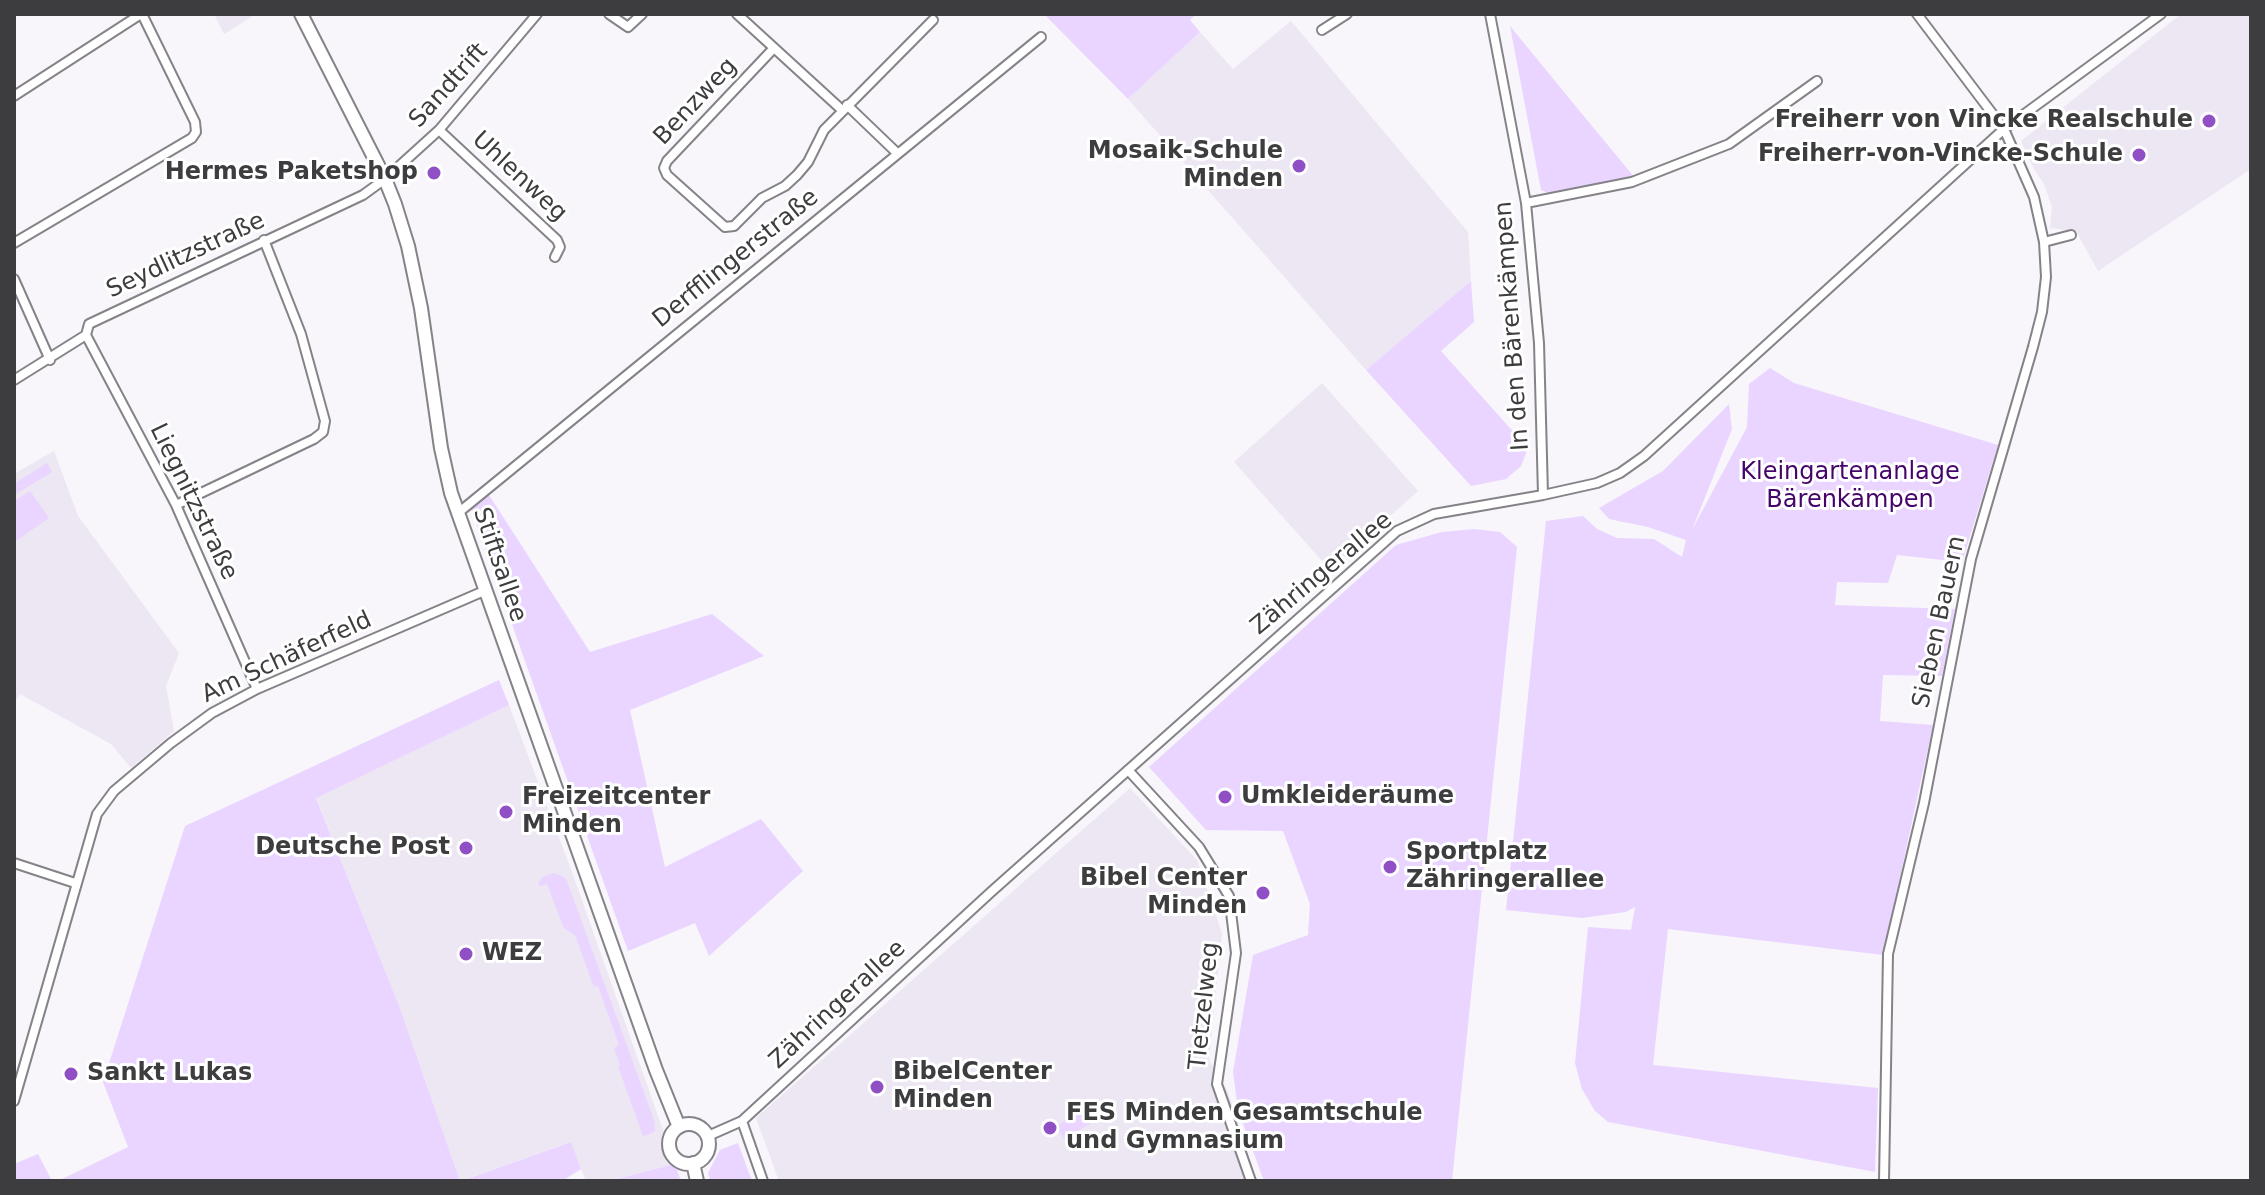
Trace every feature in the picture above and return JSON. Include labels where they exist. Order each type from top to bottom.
[{"type":"main road","name":"Stiftsallee","points":[[301,14],[385,179],[408,246],[421,308],[441,448],[458,513],[679,1127]]},
{"type":"main road","points":[[696,1125],[708,1136],[707,1153],[693,1163],[677,1159],[670,1149],[671,1136],[679,1127],[696,1125]]},
{"type":"main road","points":[[693,1163],[697,1181]]},
{"type":"street","points":[[14,96],[141,14],[197,127],[192,138],[14,243]]},
{"type":"street","name":"Sandtrift","points":[[385,179],[439,130],[537,14]]},
{"type":"street","points":[[609,14],[628,27],[642,14]]},
{"type":"street","points":[[737,14],[897,153]]},
{"type":"street","points":[[1322,30],[1347,14]]},
{"type":"street","name":"In den Bärenkämpen","points":[[1490,14],[1526,203],[1539,343],[1543,495]]},
{"type":"street","name":"Sieben Bauern","points":[[1884,1181],[1888,954],[1924,803],[1971,559],[2042,312],[2046,277],[2044,242],[2034,197],[2004,129],[1917,14]]},
{"type":"street","name":"Zähringerallee","points":[[708,1136],[742,1121],[1128,770],[1397,531],[1434,514],[1543,495],[1597,483],[1620,473],[1644,456],[2004,129],[2161,14]]},
{"type":"street","name":"Benzweg","points":[[774,48],[667,161],[664,168],[667,175],[725,227],[734,226],[762,198],[785,186],[797,175],[808,162],[819,137],[844,108],[933,20]]},
{"type":"street","name":"Derfflingerstraße","points":[[458,513],[1041,37]]},
{"type":"street","points":[[1526,203],[1632,182],[1729,144],[1817,81]]},
{"type":"street","name":"Uhlenweg","points":[[439,130],[557,240],[560,247],[555,257]]},
{"type":"street","name":"Seydlitzstraße","points":[[14,380],[86,335],[89,324],[363,195],[385,179]]},
{"type":"street","points":[[2044,242],[2071,235]]},
{"type":"street","points":[[176,505],[323,432],[325,421],[301,334],[264,240]]},
{"type":"street","points":[[14,279],[50,360]]},
{"type":"street","name":"Liegnitzstraße","points":[[86,335],[176,505],[257,689]]},
{"type":"street","name":"Am Schäferfeld","points":[[14,1101],[97,814],[114,791],[194,725],[257,689],[484,591]]},
{"type":"street","name":"Tietzelweg","points":[[1128,770],[1199,847],[1229,896],[1236,953],[1217,1084],[1251,1181]]},
{"type":"street","points":[[14,863],[75,883]]},
{"type":"street","points":[[742,1121],[763,1181]]},
{"type":"shaded area","points":[[214,14],[256,14],[224,34]]},
{"type":"shaded area","name":"Freiherr-von-Vincke-Schule","points":[[2181,14],[2251,14],[2251,169],[2098,271],[2076,231],[2050,228],[2052,207],[2044,184],[2021,141]]},
{"type":"shaded area","name":"Mosaik-Schule Minden","points":[[1291,21],[1468,232],[1471,281],[1366,370],[1128,99],[1200,32],[1233,69]]},
{"type":"shaded area","points":[[1322,383],[1418,491],[1330,570],[1234,462]]},
{"type":"shaded area","points":[[54,451],[78,516],[179,653],[166,686],[174,731],[131,768],[111,744],[20,694],[14,703],[14,474]]},
{"type":"shaded area","points":[[509,705],[572,872],[675,1164],[609,1181],[586,1181],[570,1142],[460,1181],[400,1008],[316,797]]},
{"type":"shaded area","points":[[1130,788],[1197,860],[1222,933],[1209,1060],[1228,1092],[1257,1181],[779,1181],[756,1118]]},
{"type":"green space","points":[[1044,14],[1196,14],[1190,20],[1200,32],[1128,99]]},
{"type":"green space","points":[[1510,26],[1635,178],[1550,194],[1541,190]]},
{"type":"green space","points":[[1471,281],[1474,322],[1441,351],[1526,446],[1526,453],[1521,466],[1506,479],[1471,486],[1366,370]]},
{"type":"green space","name":"Kleingartenanlage Bärenkämpen","points":[[1770,368],[1794,383],[1998,445],[1962,562],[1897,555],[1888,583],[1837,582],[1835,605],[1955,609],[1942,676],[1883,675],[1880,721],[1933,725],[1883,955],[1668,929],[1653,1065],[1878,1088],[1875,1172],[1608,1122],[1595,1111],[1582,1089],[1575,1063],[1588,927],[1631,930],[1635,907],[1626,912],[1582,918],[1506,910],[1546,521],[1583,516],[1597,529],[1617,538],[1654,539],[1682,557],[1686,540],[1648,527],[1609,519],[1599,508],[1663,471],[1729,404],[1732,429],[1692,530],[1747,427],[1749,384]]},
{"type":"green space","points":[[47,463],[52,472],[14,495],[14,484]]},
{"type":"green space","points":[[30,491],[49,518],[14,542],[14,501]]},
{"type":"green space","points":[[489,495],[590,652],[712,614],[764,656],[630,710],[665,867],[761,819],[803,871],[709,956],[695,923],[628,951],[471,509]]},
{"type":"green space","name":"Sportplatz Zähringerallee","points":[[1474,529],[1500,532],[1517,547],[1452,1181],[1264,1181],[1238,1110],[1233,1072],[1253,955],[1308,935],[1310,904],[1283,831],[1206,830],[1149,767],[1396,545],[1442,532]]},
{"type":"green space","points":[[499,680],[509,705],[316,798],[400,1008],[460,1181],[58,1181],[128,1147],[103,1082],[185,826]]},
{"type":"green space","points":[[554,873],[567,881],[654,1120],[655,1131],[647,1135],[643,1136],[618,1066],[614,1048],[619,1045],[598,986],[594,987],[575,935],[564,928],[547,884],[540,886],[538,883],[543,877]]},
{"type":"green space","points":[[1090,1105],[1098,1119],[1064,1139],[1056,1126]]},
{"type":"green space","points":[[571,1142],[581,1169],[562,1181],[461,1181]]},
{"type":"green space","points":[[738,1143],[752,1181],[710,1181],[708,1173],[720,1150]]},
{"type":"green space","points":[[38,1154],[52,1181],[14,1181],[14,1164]]},
{"type":"green space","points":[[675,1164],[681,1181],[609,1181]]},
{"type":"place","name":"Freiherr von Vincke Realschule","points":[[2209,121]]},
{"type":"place","name":"Freiherr-von-Vincke-Schule","points":[[2139,155]]},
{"type":"place","name":"Mosaik-Schule Minden","points":[[1299,166]]},
{"type":"place","name":"Hermes Paketshop","points":[[434,173]]},
{"type":"place","name":"Umkleideräume","points":[[1225,797]]},
{"type":"place","name":"Freizeitcenter Minden","points":[[506,812]]},
{"type":"place","name":"Deutsche Post","points":[[466,848]]},
{"type":"place","name":"Sportplatz Zähringerallee","points":[[1390,867]]},
{"type":"place","name":"Bibel Center Minden","points":[[1263,893]]},
{"type":"place","name":"WEZ","points":[[466,954]]},
{"type":"place","name":"Sankt Lukas","points":[[71,1074]]},
{"type":"place","name":"BibelCenter Minden","points":[[877,1087]]},
{"type":"place","name":"FES Minden Gesamtschule und Gymnasium","points":[[1050,1128]]}]
